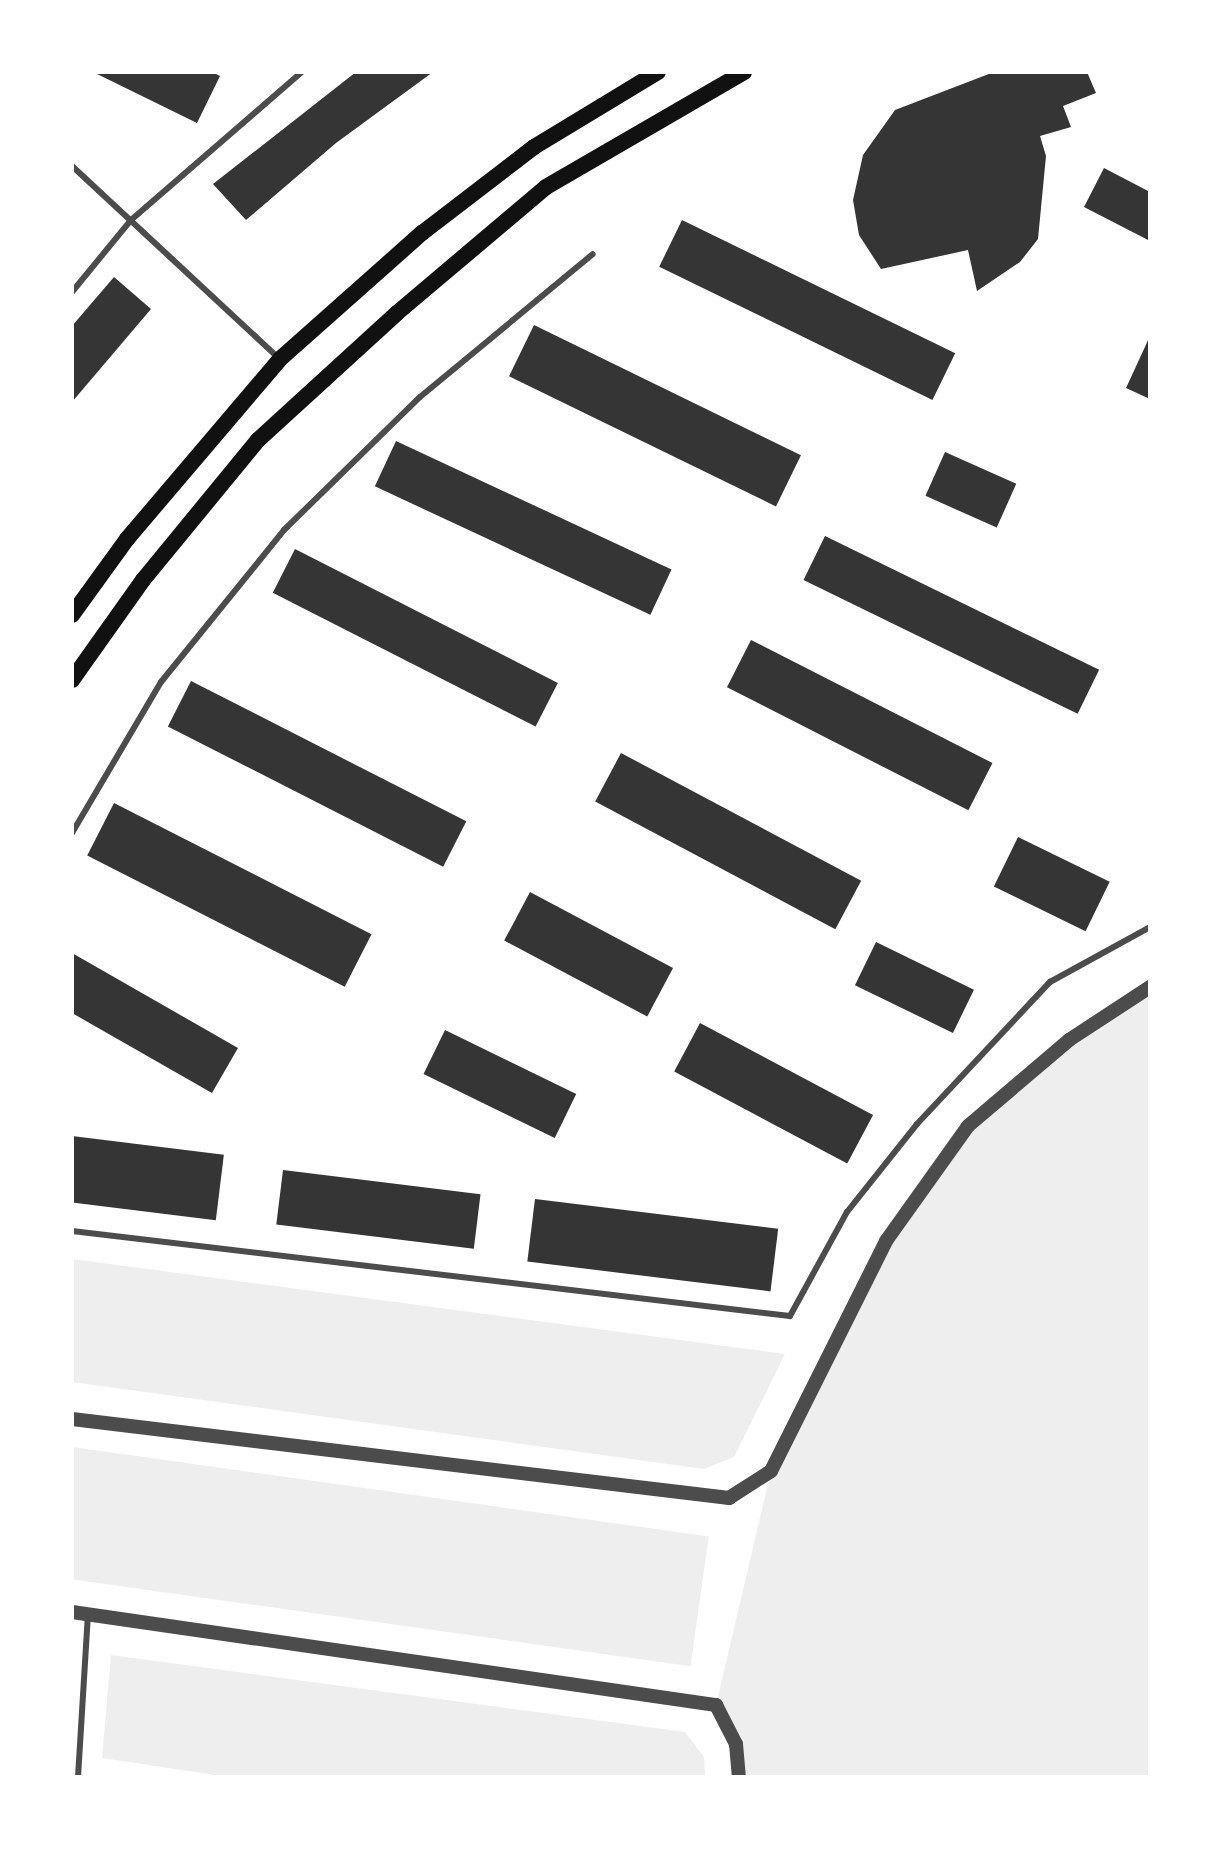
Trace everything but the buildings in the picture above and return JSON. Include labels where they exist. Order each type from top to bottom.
[{"type":"main road","points":[[72,615],[127,539],[280,359],[422,233],[534,147],[658,72]]},
{"type":"main road","points":[[72,680],[143,580],[258,440],[397,313],[546,187],[744,72]]},
{"type":"street","points":[[72,1419],[729,1498],[771,1471],[886,1241],[968,1126],[1069,1040],[1150,987]]},
{"type":"street","points":[[72,1612],[716,1705],[736,1744],[739,1777]]},
{"type":"lane","points":[[72,292],[131,220],[302,72]]},
{"type":"lane","points":[[72,166],[280,359]]},
{"type":"lane","points":[[72,833],[161,682],[284,530],[420,397],[593,254]]},
{"type":"lane","points":[[72,1231],[790,1316],[847,1212],[917,1124],[1050,982],[1150,927]]},
{"type":"lane","points":[[78,1777],[88,1615]]},
{"type":"shaded area","points":[[1150,987],[1150,1777],[739,1777],[716,1705],[771,1471],[886,1241],[968,1126],[1069,1040]]},
{"type":"shaded area","points":[[72,1259],[785,1354],[734,1457],[704,1469],[72,1382]]},
{"type":"shaded area","points":[[72,1447],[709,1536],[691,1666],[72,1579]]},
{"type":"shaded area","points":[[111,1655],[685,1732],[704,1757],[705,1777],[228,1777],[102,1758]]}]
